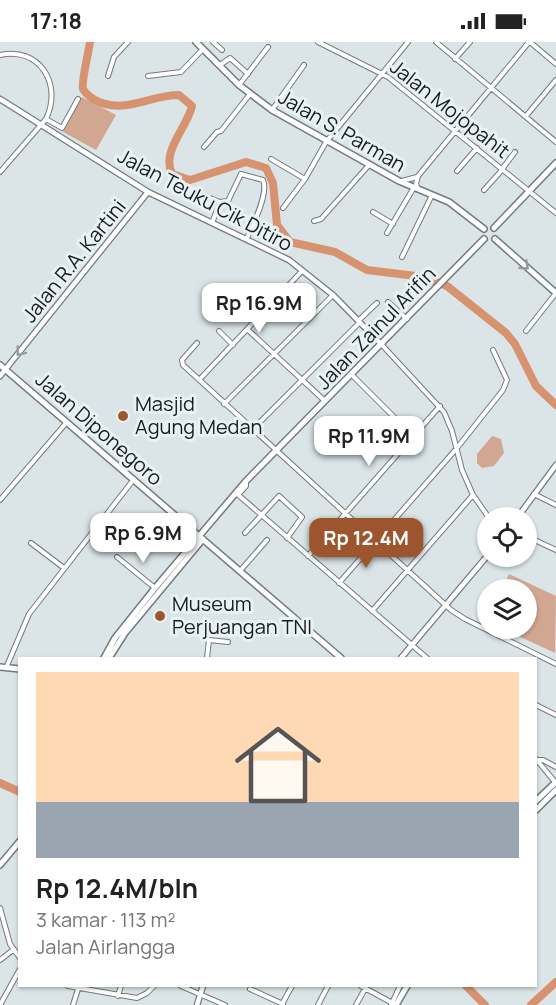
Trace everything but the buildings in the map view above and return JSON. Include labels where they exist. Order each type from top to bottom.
[{"type":"main road","name":"Jalan S. Parman","points":[[196,42],[239,85],[272,110],[413,189],[457,207],[484,229]]},
{"type":"main road","points":[[495,238],[484,239],[484,229],[494,228],[556,164]]},
{"type":"main road","points":[[494,228],[495,238],[556,293]]},
{"type":"main road","name":"Jalan Zainul Arifin","points":[[105,657],[115,638],[246,481],[484,239]]},
{"type":"main road","name":"Jalan Diponegoro","points":[[0,365],[340,657]]},
{"type":"main road","name":"Jalan Zainul Arifin","points":[[110,657],[155,588],[201,537]]},
{"type":"main road","points":[[3,667],[18,669]]},
{"type":"main road","points":[[537,800],[556,782]]},
{"type":"main road","points":[[537,809],[556,790]]},
{"type":"main road","points":[[0,859],[18,837]]},
{"type":"main road","points":[[0,865],[18,843]]},
{"type":"main road","points":[[394,1004],[406,987]]},
{"type":"street","points":[[108,76],[112,61],[120,46],[128,42]]},
{"type":"street","points":[[213,42],[222,50]]},
{"type":"street","name":"Jalan Mojopahit","points":[[318,42],[382,73],[556,213]]},
{"type":"street","points":[[283,207],[305,179],[326,142],[408,42]]},
{"type":"street","points":[[436,42],[556,142]]},
{"type":"street","points":[[455,59],[470,42]]},
{"type":"street","points":[[422,192],[417,187],[418,176],[529,42],[556,64]]},
{"type":"street","points":[[239,85],[268,47]]},
{"type":"street","points":[[148,76],[181,72],[203,49]]},
{"type":"street","points":[[0,55],[13,52],[32,58],[45,70],[51,81],[52,95],[50,110],[42,124],[0,172]]},
{"type":"street","points":[[220,65],[230,58],[248,74]]},
{"type":"street","points":[[272,110],[304,65]]},
{"type":"street","points":[[526,116],[556,80]]},
{"type":"street","points":[[204,147],[217,132],[221,132],[250,94]]},
{"type":"street","name":"Jalan Teuku Cik Ditiro","points":[[0,99],[148,192],[247,238],[303,271],[333,295],[382,345]]},
{"type":"street","points":[[46,118],[62,128],[78,99]]},
{"type":"street","points":[[457,171],[477,148]]},
{"type":"street","points":[[484,189],[516,152]]},
{"type":"street","points":[[271,159],[305,179]]},
{"type":"street","points":[[314,221],[322,217],[369,165]]},
{"type":"street","points":[[197,193],[220,202],[228,201],[241,174],[265,182],[258,213],[247,238]]},
{"type":"street","points":[[399,181],[418,176]]},
{"type":"street","points":[[387,233],[413,189]]},
{"type":"street","name":"Jalan R.A. Kartini","points":[[0,376],[148,192]]},
{"type":"street","points":[[402,257],[432,195]]},
{"type":"street","points":[[212,223],[220,202]]},
{"type":"street","points":[[374,212],[393,224]]},
{"type":"street","points":[[199,380],[303,271]]},
{"type":"street","points":[[526,331],[556,293]]},
{"type":"street","points":[[224,404],[333,295]]},
{"type":"street","points":[[388,302],[407,319]]},
{"type":"street","points":[[252,430],[303,381],[377,303]]},
{"type":"street","points":[[248,330],[326,401]]},
{"type":"street","points":[[219,331],[233,345]]},
{"type":"street","points":[[197,343],[182,360],[183,365],[344,514],[465,620],[556,664]]},
{"type":"street","points":[[382,345],[440,406],[452,431],[473,495],[481,507]]},
{"type":"street","points":[[339,582],[457,448],[506,383],[503,369],[493,350]]},
{"type":"street","points":[[352,375],[412,435]]},
{"type":"street","points":[[308,556],[412,435],[440,406]]},
{"type":"street","points":[[0,500],[67,422]]},
{"type":"street","points":[[525,507],[556,465]]},
{"type":"street","points":[[3,667],[29,614],[134,479]]},
{"type":"street","points":[[237,494],[426,657]]},
{"type":"street","points":[[534,494],[556,505]]},
{"type":"street","points":[[372,611],[473,495]]},
{"type":"street","points":[[245,533],[280,496],[302,517],[287,538]]},
{"type":"street","points":[[240,571],[267,540]]},
{"type":"street","points":[[537,541],[556,550]]},
{"type":"street","points":[[31,543],[64,569]]},
{"type":"street","points":[[117,557],[155,588]]},
{"type":"street","points":[[402,657],[478,567]]},
{"type":"street","points":[[207,657],[209,640],[228,642]]},
{"type":"street","points":[[537,706],[556,715]]},
{"type":"street","points":[[537,760],[556,767]]},
{"type":"street","points":[[537,761],[556,782]]},
{"type":"street","points":[[0,908],[13,950],[18,956]]},
{"type":"street","points":[[0,960],[13,950]]},
{"type":"street","points":[[0,1005],[18,973]]},
{"type":"street","points":[[73,1005],[78,987],[118,996],[140,997],[153,987]]},
{"type":"street","points":[[118,996],[121,987]]},
{"type":"street","points":[[183,987],[225,1005]]},
{"type":"street","points":[[197,1005],[203,987]]},
{"type":"street","points":[[250,989],[282,1004],[291,987]]},
{"type":"street","points":[[318,1005],[327,987]]},
{"type":"street","points":[[356,1005],[364,987]]},
{"type":"street","points":[[366,987],[394,1004],[400,987]]},
{"type":"shaded area","points":[[82,97],[116,115],[96,150],[63,132]]},
{"type":"shaded area","points":[[492,436],[501,439],[504,453],[494,466],[482,468],[477,463],[477,454]]},
{"type":"shaded area","points":[[509,574],[520,579],[507,579]]},
{"type":"shaded area","points":[[537,587],[556,596],[555,653],[525,639],[537,639]]},
{"type":"waterway","points":[[90,42],[83,89],[93,99],[115,106],[179,95],[192,106],[172,148],[169,165],[172,174],[190,180],[246,162],[266,168],[273,183],[277,225],[290,242],[335,252],[367,270],[424,277],[447,286],[506,333],[515,344],[536,386],[556,405]]},
{"type":"waterway","points":[[0,783],[18,791]]},
{"type":"waterway","points":[[531,1005],[556,982]]},
{"type":"waterway","points":[[467,987],[485,1005]]},
{"type":"place","name":"Masjid Agung Medan","points":[[123,416]]},
{"type":"place","name":"Museum Perjuangan TNI","points":[[160,616]]}]
